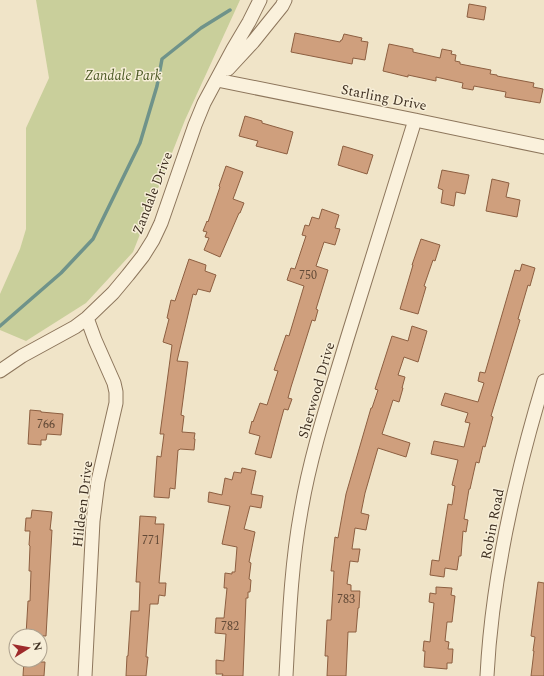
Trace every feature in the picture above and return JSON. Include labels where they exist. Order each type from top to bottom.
[{"type":"street","name":"Zandale Drive","points":[[0,371],[22,356],[88,318],[123,281],[143,256],[153,240],[160,223],[207,96],[260,0]]},
{"type":"street","name":"Zandale Drive","points":[[217,80],[253,42],[282,6],[285,0]]},
{"type":"street","name":"Starling Drive","points":[[217,80],[544,148]]},
{"type":"street","name":"Sherwood Drive","points":[[286,676],[294,549],[308,475],[323,419],[415,120]]},
{"type":"street","name":"Hildeen Drive","points":[[85,676],[94,521],[98,481],[116,402],[114,383],[95,340],[88,318]]},
{"type":"street","name":"Robin Road","points":[[487,676],[492,613],[504,538],[515,486],[544,381]]},
{"type":"green space","name":"Zandale Park","points":[[36,0],[240,0],[185,120],[133,252],[86,303],[26,341],[0,330],[0,294],[20,249],[26,229],[26,128],[49,78]]},
{"type":"building","points":[[469,4],[486,7],[484,20],[467,17]]},
{"type":"building","points":[[295,33],[340,42],[344,34],[362,38],[361,41],[368,42],[365,60],[353,58],[352,64],[291,52]]},
{"type":"building","points":[[389,44],[413,49],[413,52],[440,58],[442,49],[452,51],[451,54],[456,55],[455,61],[460,62],[460,64],[491,70],[490,74],[497,76],[534,83],[533,87],[543,89],[540,103],[505,97],[506,92],[474,86],[473,90],[462,88],[463,83],[436,77],[436,81],[408,75],[408,77],[383,71]]},
{"type":"building","points":[[245,116],[262,121],[262,123],[293,132],[287,154],[256,146],[258,141],[239,136]]},
{"type":"building","points":[[343,146],[373,155],[367,174],[338,165]]},
{"type":"building","points":[[226,166],[243,172],[233,199],[244,203],[220,257],[204,250],[209,238],[205,237],[207,232],[203,231],[207,221],[208,222]]},
{"type":"building","points":[[442,170],[469,175],[465,194],[456,192],[454,206],[441,203],[443,190],[438,188]]},
{"type":"building","points":[[492,179],[509,183],[506,197],[520,200],[517,217],[486,211]]},
{"type":"building","points":[[322,209],[339,215],[335,228],[340,229],[335,245],[324,242],[316,266],[328,270],[316,309],[318,310],[315,321],[312,320],[291,387],[288,398],[292,399],[288,410],[284,409],[271,458],[255,454],[260,436],[249,433],[252,421],[253,422],[260,403],[267,405],[278,371],[274,370],[286,335],[289,336],[304,286],[287,280],[291,268],[295,269],[306,236],[302,235],[305,225],[309,226],[312,217],[319,219]]},
{"type":"building","points":[[421,239],[440,245],[424,286],[426,287],[418,314],[400,309]]},
{"type":"building","points":[[189,259],[206,265],[205,271],[216,275],[210,292],[198,289],[196,295],[193,294],[177,361],[188,362],[181,415],[184,416],[182,432],[195,433],[194,450],[178,450],[175,489],[170,488],[169,498],[154,497],[157,456],[161,457],[164,434],[160,434],[172,345],[163,342],[169,319],[167,318],[171,300],[175,301]]},
{"type":"building","points":[[522,264],[535,268],[530,286],[528,285],[518,319],[520,320],[491,416],[493,417],[485,447],[483,446],[479,463],[476,462],[469,489],[464,519],[468,520],[466,532],[463,531],[461,556],[459,556],[457,570],[445,568],[444,577],[430,575],[432,560],[439,561],[448,504],[452,505],[455,486],[452,485],[458,460],[431,454],[434,441],[464,447],[470,423],[465,422],[468,413],[441,405],[445,393],[478,402],[484,383],[478,381],[480,372],[485,373],[515,270],[520,271]]},
{"type":"building","points":[[412,326],[427,331],[418,362],[404,357],[398,375],[405,377],[399,402],[393,400],[382,434],[410,443],[406,457],[378,448],[361,513],[369,515],[366,530],[355,528],[352,549],[360,549],[358,562],[350,561],[347,584],[351,585],[351,591],[360,591],[356,632],[348,632],[346,676],[327,676],[328,656],[325,656],[327,620],[331,620],[334,571],[331,571],[335,537],[338,538],[346,494],[371,408],[378,390],[375,389],[392,336],[408,341]]},
{"type":"building","points":[[30,410],[63,414],[61,435],[47,434],[46,440],[41,440],[41,445],[28,444]]},
{"type":"building","points":[[242,468],[256,471],[251,494],[263,496],[261,508],[250,506],[244,529],[255,532],[249,562],[251,563],[249,579],[251,580],[250,592],[248,592],[248,598],[246,598],[243,676],[222,676],[223,674],[216,674],[216,660],[224,661],[226,634],[215,633],[216,618],[224,618],[227,588],[224,588],[225,573],[232,574],[232,572],[235,572],[237,547],[222,544],[230,506],[208,502],[209,492],[222,495],[225,478],[232,480],[234,472],[241,473]]},
{"type":"building","points":[[32,510],[52,512],[46,628],[26,628],[28,601],[30,601],[31,571],[29,571],[30,531],[25,531],[26,518],[31,518]]},
{"type":"building","points":[[140,516],[156,517],[155,524],[164,524],[159,583],[166,583],[165,596],[159,595],[158,604],[150,604],[146,676],[126,676],[131,611],[139,611],[140,582],[136,582]]},
{"type":"building","points":[[538,582],[544,583],[544,676],[531,676],[535,637],[531,636]]},
{"type":"building","points":[[436,587],[452,588],[451,595],[455,596],[452,622],[447,622],[445,641],[449,642],[448,649],[453,649],[452,663],[447,663],[447,669],[424,667],[424,641],[430,642],[434,603],[429,602],[430,593],[436,594]]},
{"type":"building","points":[[24,668],[45,668],[44,676],[23,676]]},
{"type":"waterway","points":[[0,326],[61,273],[93,239],[140,143],[157,86],[162,59],[201,28],[230,10]]}]
